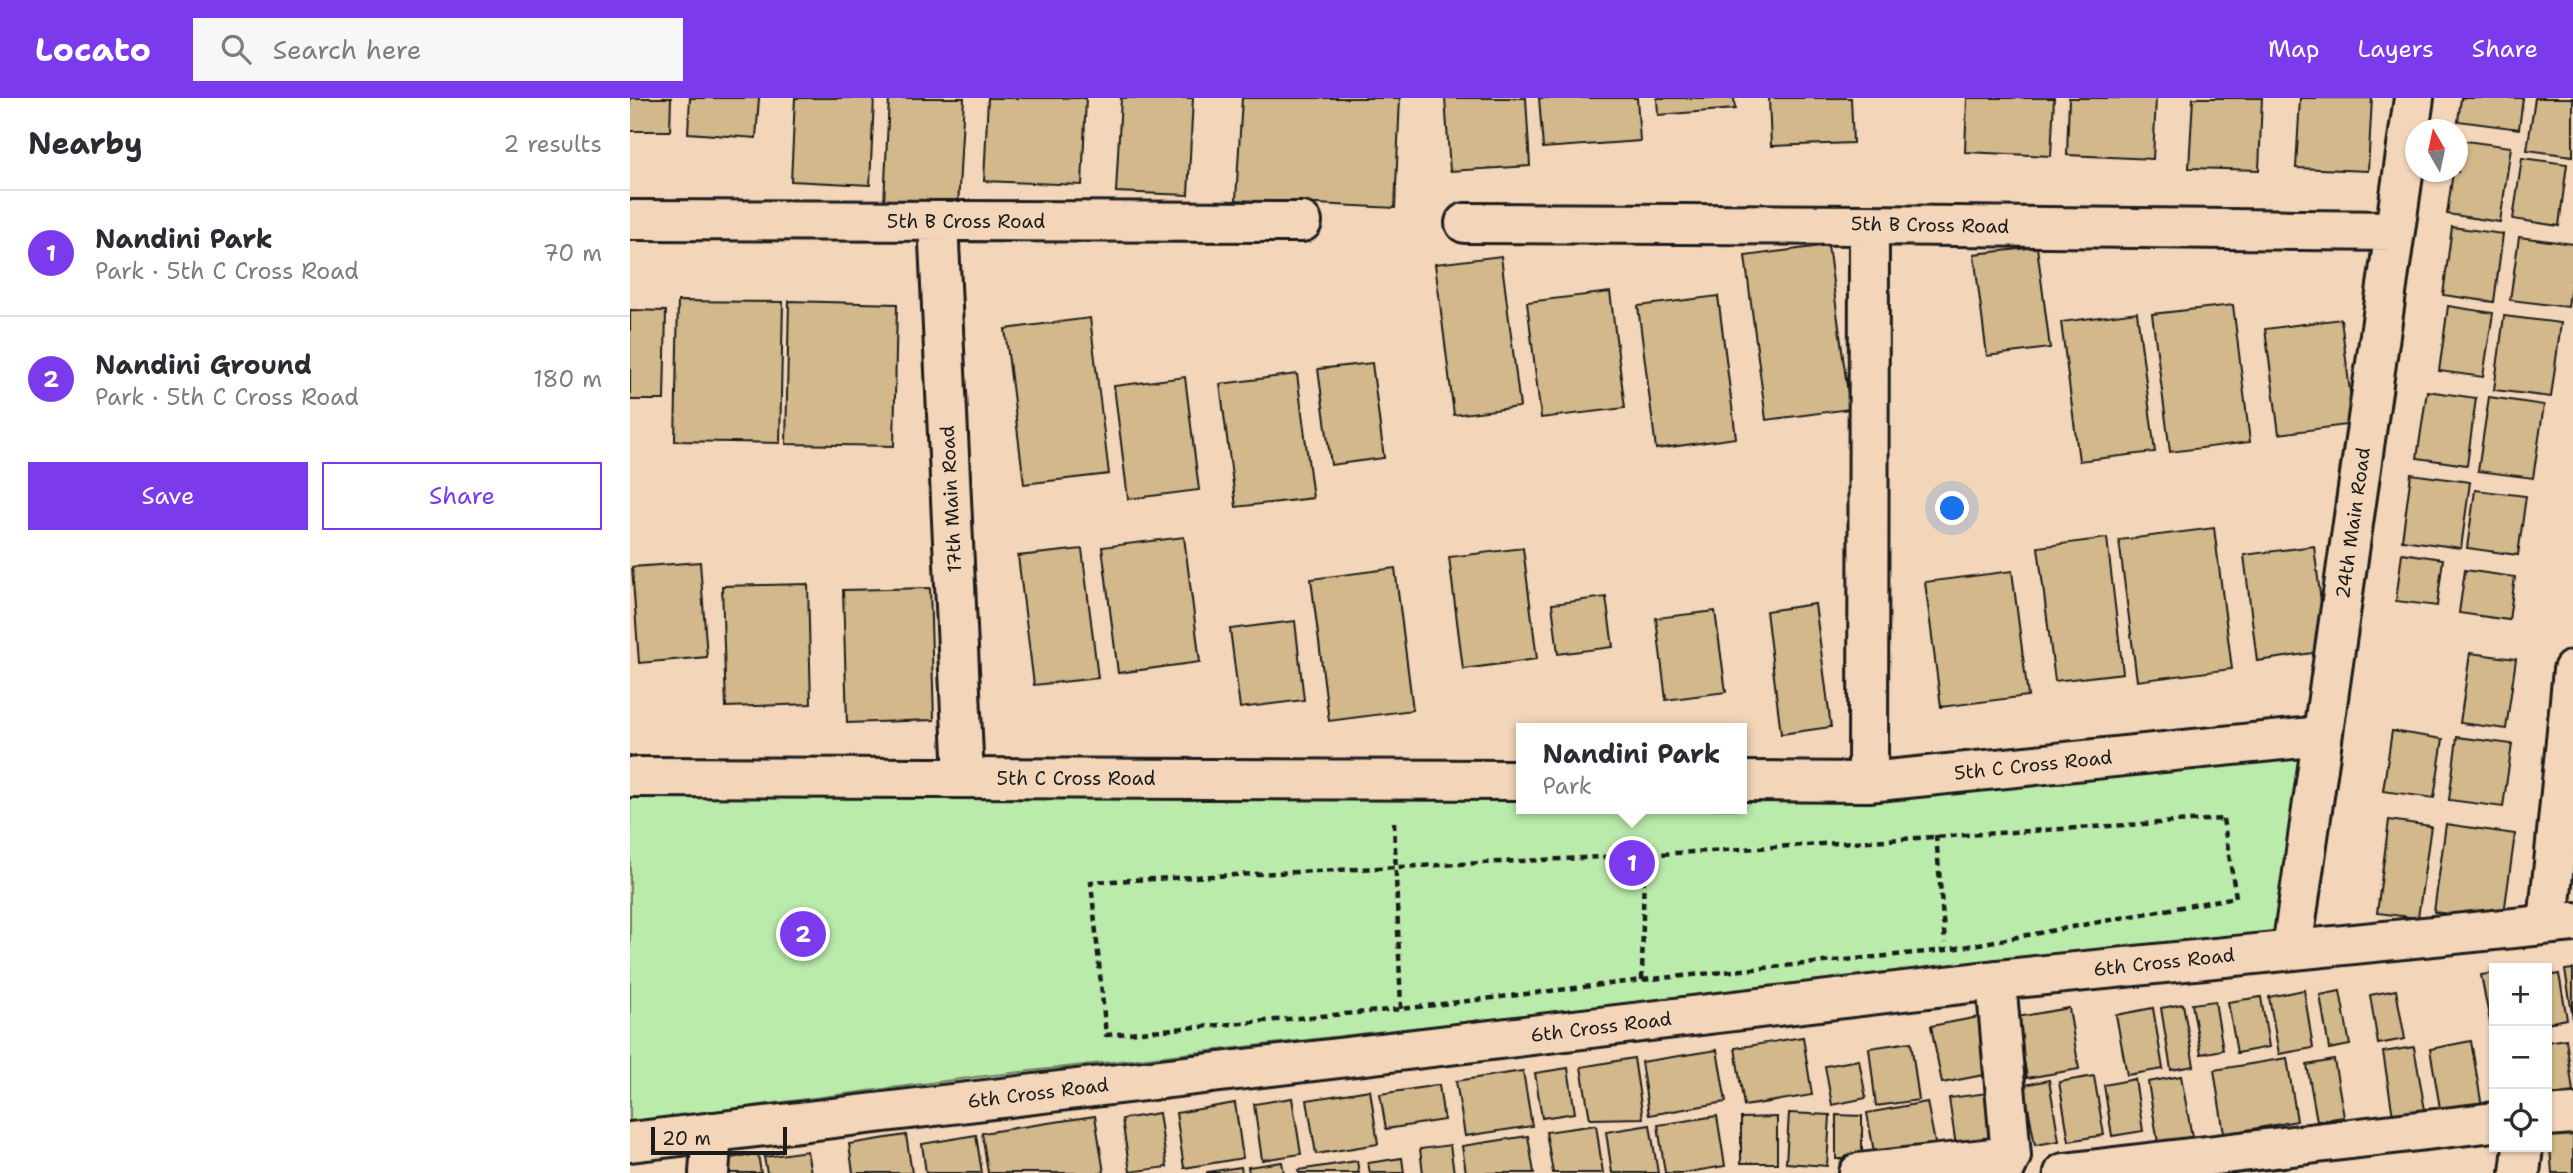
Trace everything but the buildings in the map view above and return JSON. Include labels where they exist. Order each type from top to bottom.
[{"type":"street","name":"24th Main Road","points":[[2292,949],[2414,98]]},
{"type":"street","name":"5th B Cross Road","points":[[630,220],[1302,222]]},
{"type":"street","name":"17th Main Road","points":[[938,221],[964,777]]},
{"type":"street","name":"5th B Cross Road","points":[[1465,223],[2395,231]]},
{"type":"street","points":[[1868,782],[1869,225]]},
{"type":"street","points":[[2561,923],[2573,670]]},
{"type":"street","name":"5th C Cross Road","points":[[1747,781],[1868,782],[2322,736]]},
{"type":"street","name":"5th C Cross Road","points":[[630,778],[1516,780]]},
{"type":"street","name":"6th Cross Road","points":[[630,1142],[1996,980],[2561,923]]},
{"type":"street","points":[[1859,1173],[2007,1165],[1996,980]]},
{"type":"street","points":[[2552,1116],[2573,1114]]},
{"type":"street","points":[[2064,1173],[2489,1123]]},
{"type":"street","points":[[709,1173],[712,1132]]},
{"type":"street","points":[[2520,1173],[2522,1152]]},
{"type":"path","points":[[2223,819],[2236,897],[1946,950],[1642,980],[1401,1009],[1106,1035],[1091,882],[1644,855],[2223,819]]},
{"type":"path","points":[[1936,835],[1946,950]]},
{"type":"path","points":[[1642,980],[1644,855]]},
{"type":"path","points":[[1395,867],[1401,1009]]},
{"type":"green space","points":[[2306,754],[2277,931],[976,1077],[630,1122],[630,791],[1516,792],[1516,814],[1747,814],[1747,794]]},
{"type":"place","name":"Nandini Park","points":[[1632,863]]},
{"type":"place","name":"Nandini Ground","points":[[803,934]]}]
